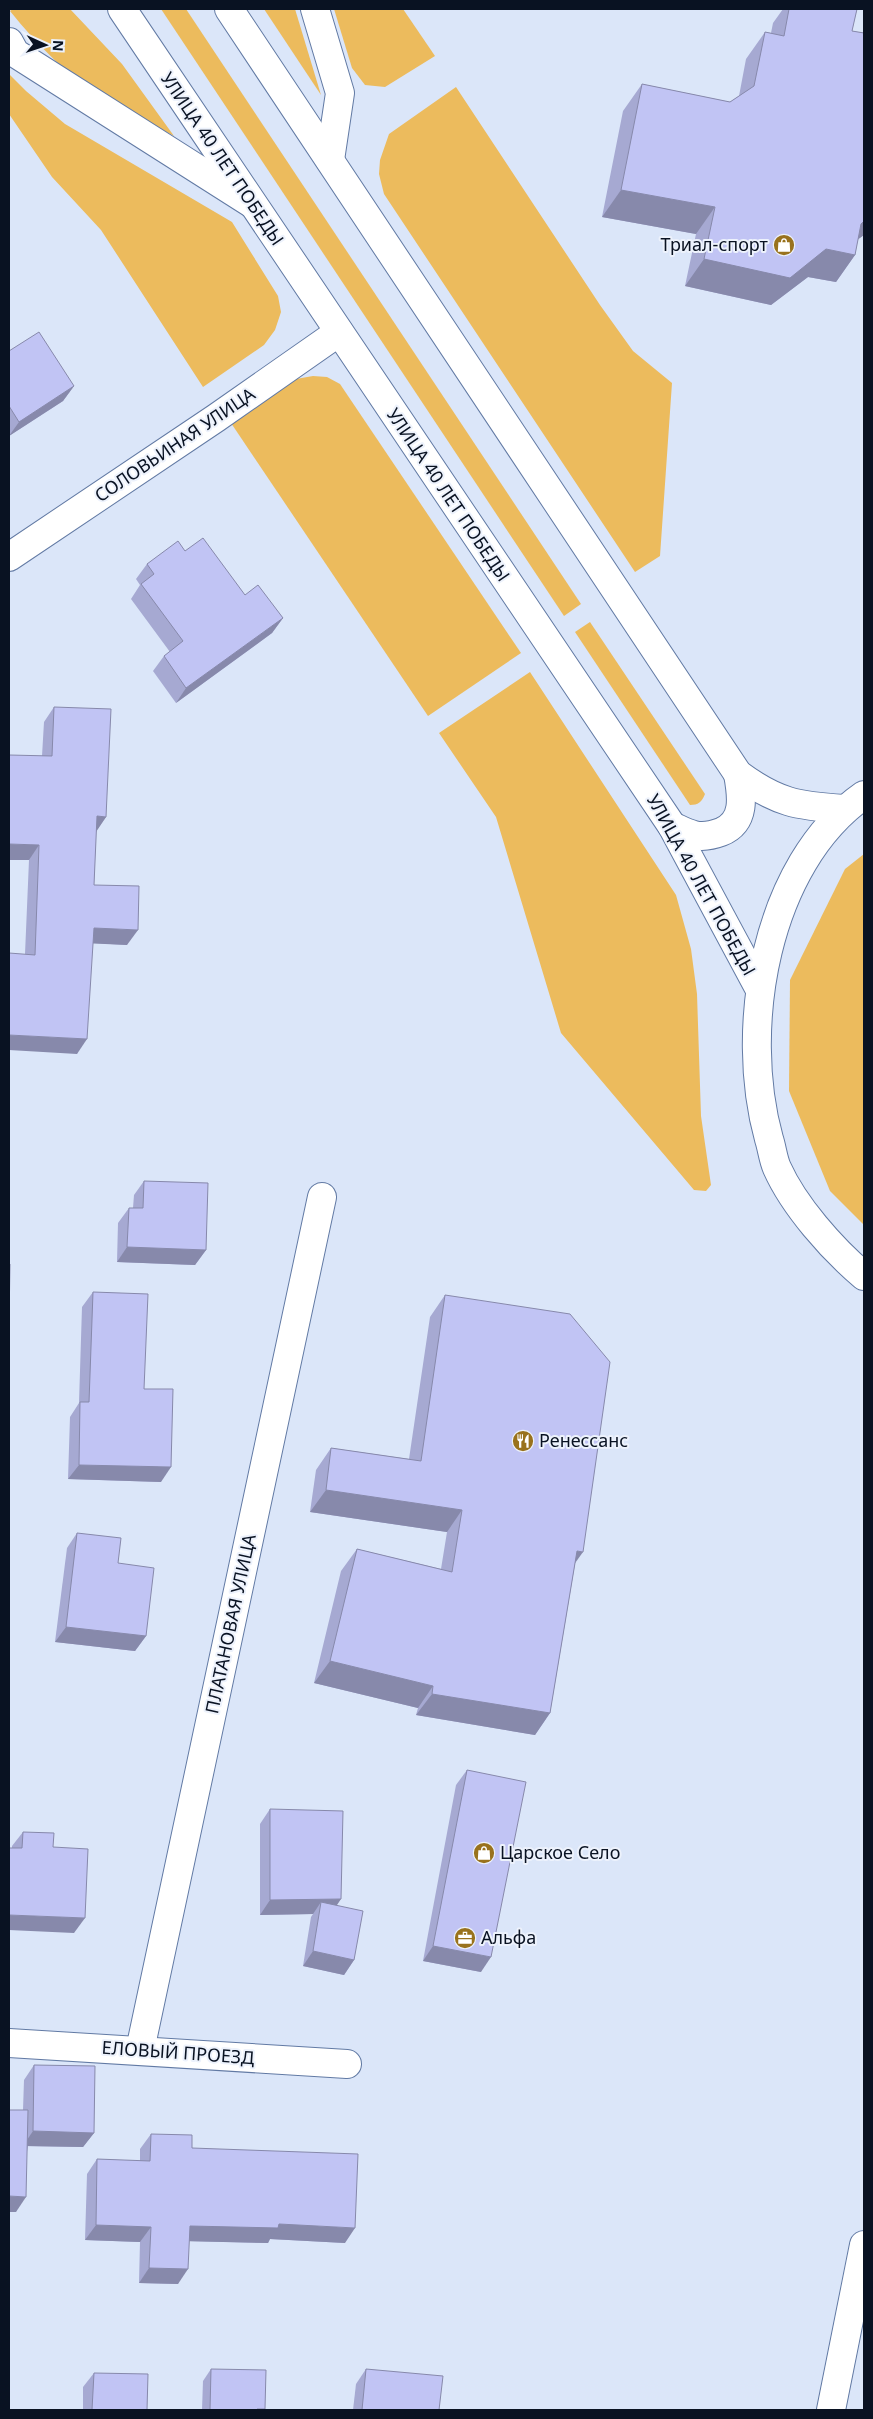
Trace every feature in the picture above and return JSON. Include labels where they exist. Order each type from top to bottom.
[{"type":"main road","name":"УЛИЦА 40 ЛЕТ ПОБЕДЫ","points":[[122,9],[672,826],[760,990]]},
{"type":"main road","name":"УЛИЦА 40 ЛЕТ ПОБЕДЫ","points":[[229,9],[738,774],[759,790],[798,806],[854,802]]},
{"type":"main road","points":[[315,9],[340,93],[330,160]]},
{"type":"main road","points":[[9,42],[15,53],[251,203]]},
{"type":"main road","name":"СОЛОВЬИНАЯ УЛИЦА","points":[[9,557],[216,418],[339,332]]},
{"type":"main road","points":[[672,826],[695,835],[713,835],[730,828],[740,814],[742,797],[738,774]]},
{"type":"main road","name":"УЛИЦА 40 ЛЕТ ПОБЕДЫ","points":[[854,802],[803,861],[787,893],[773,929],[760,990],[755,1055],[762,1115],[777,1168],[810,1222],[864,1276]]},
{"type":"main road","name":"ПЛАТАНОВАЯ УЛИЦА","points":[[140,2050],[322,1197]]},
{"type":"main road","name":"ЕЛОВЫЙ ПРОЕЗД","points":[[9,2043],[347,2064]]},
{"type":"main road","points":[[831,2410],[864,2246]]},
{"type":"shaded area","points":[[13,9],[70,9],[122,64],[174,136],[117,106],[81,83],[55,61],[32,37],[10,11]]},
{"type":"shaded area","points":[[161,9],[186,9],[581,604],[564,616]]},
{"type":"shaded area","points":[[264,9],[295,9],[321,95]]},
{"type":"shaded area","points":[[334,9],[403,9],[435,56],[385,87],[365,85],[352,68]]},
{"type":"shaded area","points":[[9,74],[65,124],[232,222],[278,296],[281,312],[275,330],[264,345],[203,387],[101,230],[52,177],[9,114]]},
{"type":"shaded area","points":[[456,87],[600,305],[633,351],[672,383],[660,556],[635,572],[384,194],[379,174],[380,160],[389,134]]},
{"type":"shaded area","points":[[313,376],[327,377],[340,384],[521,653],[428,716],[231,423],[296,379]]},
{"type":"shaded area","points":[[590,622],[705,794],[699,802],[690,805],[575,632]]},
{"type":"shaded area","points":[[530,672],[676,895],[691,949],[697,994],[701,1116],[711,1185],[706,1191],[694,1190],[561,1033],[496,817],[439,733]]},
{"type":"shaded area","points":[[864,854],[864,1225],[830,1191],[789,1091],[790,980],[845,869]]},
{"type":"building","points":[[789,9],[857,9],[852,31],[864,33],[864,221],[861,224],[855,255],[826,249],[790,278],[704,259],[715,207],[621,190],[642,84],[730,102],[754,86],[765,32],[784,36]]},
{"type":"building","points":[[39,332],[74,386],[19,422],[9,406],[9,351]]},
{"type":"building","points":[[203,538],[245,595],[258,585],[283,618],[186,688],[164,656],[183,641],[141,584],[154,574],[147,564],[178,541],[185,551]]},
{"type":"building","points":[[54,707],[111,709],[106,817],[97,816],[94,885],[139,886],[138,930],[94,928],[87,1039],[9,1035],[9,953],[35,955],[39,845],[9,844],[9,755],[52,756]]},
{"type":"building","points":[[144,1181],[208,1183],[206,1250],[127,1247],[129,1208],[143,1208]]},
{"type":"building","points":[[9,1264],[10,1264],[9,1321]]},
{"type":"building","points":[[93,1292],[148,1294],[144,1389],[173,1389],[171,1467],[79,1465],[80,1402],[89,1402]]},
{"type":"building","points":[[445,1295],[570,1314],[610,1362],[583,1552],[577,1551],[550,1713],[432,1694],[433,1686],[330,1661],[357,1549],[452,1572],[462,1510],[326,1490],[331,1448],[421,1461]]},
{"type":"building","points":[[77,1533],[121,1538],[118,1563],[154,1568],[146,1636],[66,1627]]},
{"type":"building","points":[[467,1770],[526,1782],[491,1957],[433,1946]]},
{"type":"building","points":[[270,1809],[343,1811],[341,1899],[270,1900]]},
{"type":"building","points":[[23,1832],[54,1833],[53,1847],[88,1849],[85,1918],[9,1915],[9,1848],[22,1848]]},
{"type":"building","points":[[321,1902],[363,1911],[354,1960],[313,1951]]},
{"type":"building","points":[[34,2065],[95,2066],[94,2133],[33,2131]]},
{"type":"building","points":[[9,2110],[28,2110],[26,2197],[9,2196]]},
{"type":"building","points":[[151,2134],[192,2135],[192,2148],[358,2154],[355,2228],[279,2224],[278,2228],[190,2226],[188,2269],[149,2268],[151,2227],[96,2225],[97,2159],[150,2161]]},
{"type":"building","points":[[211,2369],[266,2370],[265,2409],[210,2410]]},
{"type":"building","points":[[366,2369],[443,2376],[439,2410],[362,2410]]},
{"type":"building","points":[[94,2373],[148,2374],[147,2410],[92,2410]]},
{"type":"place","name":"Триал-спорт","points":[[784,245]]},
{"type":"place","name":"Ренессанс","points":[[523,1441]]},
{"type":"place","name":"Царское Село","points":[[484,1853]]},
{"type":"place","name":"Альфа","points":[[465,1938]]}]
